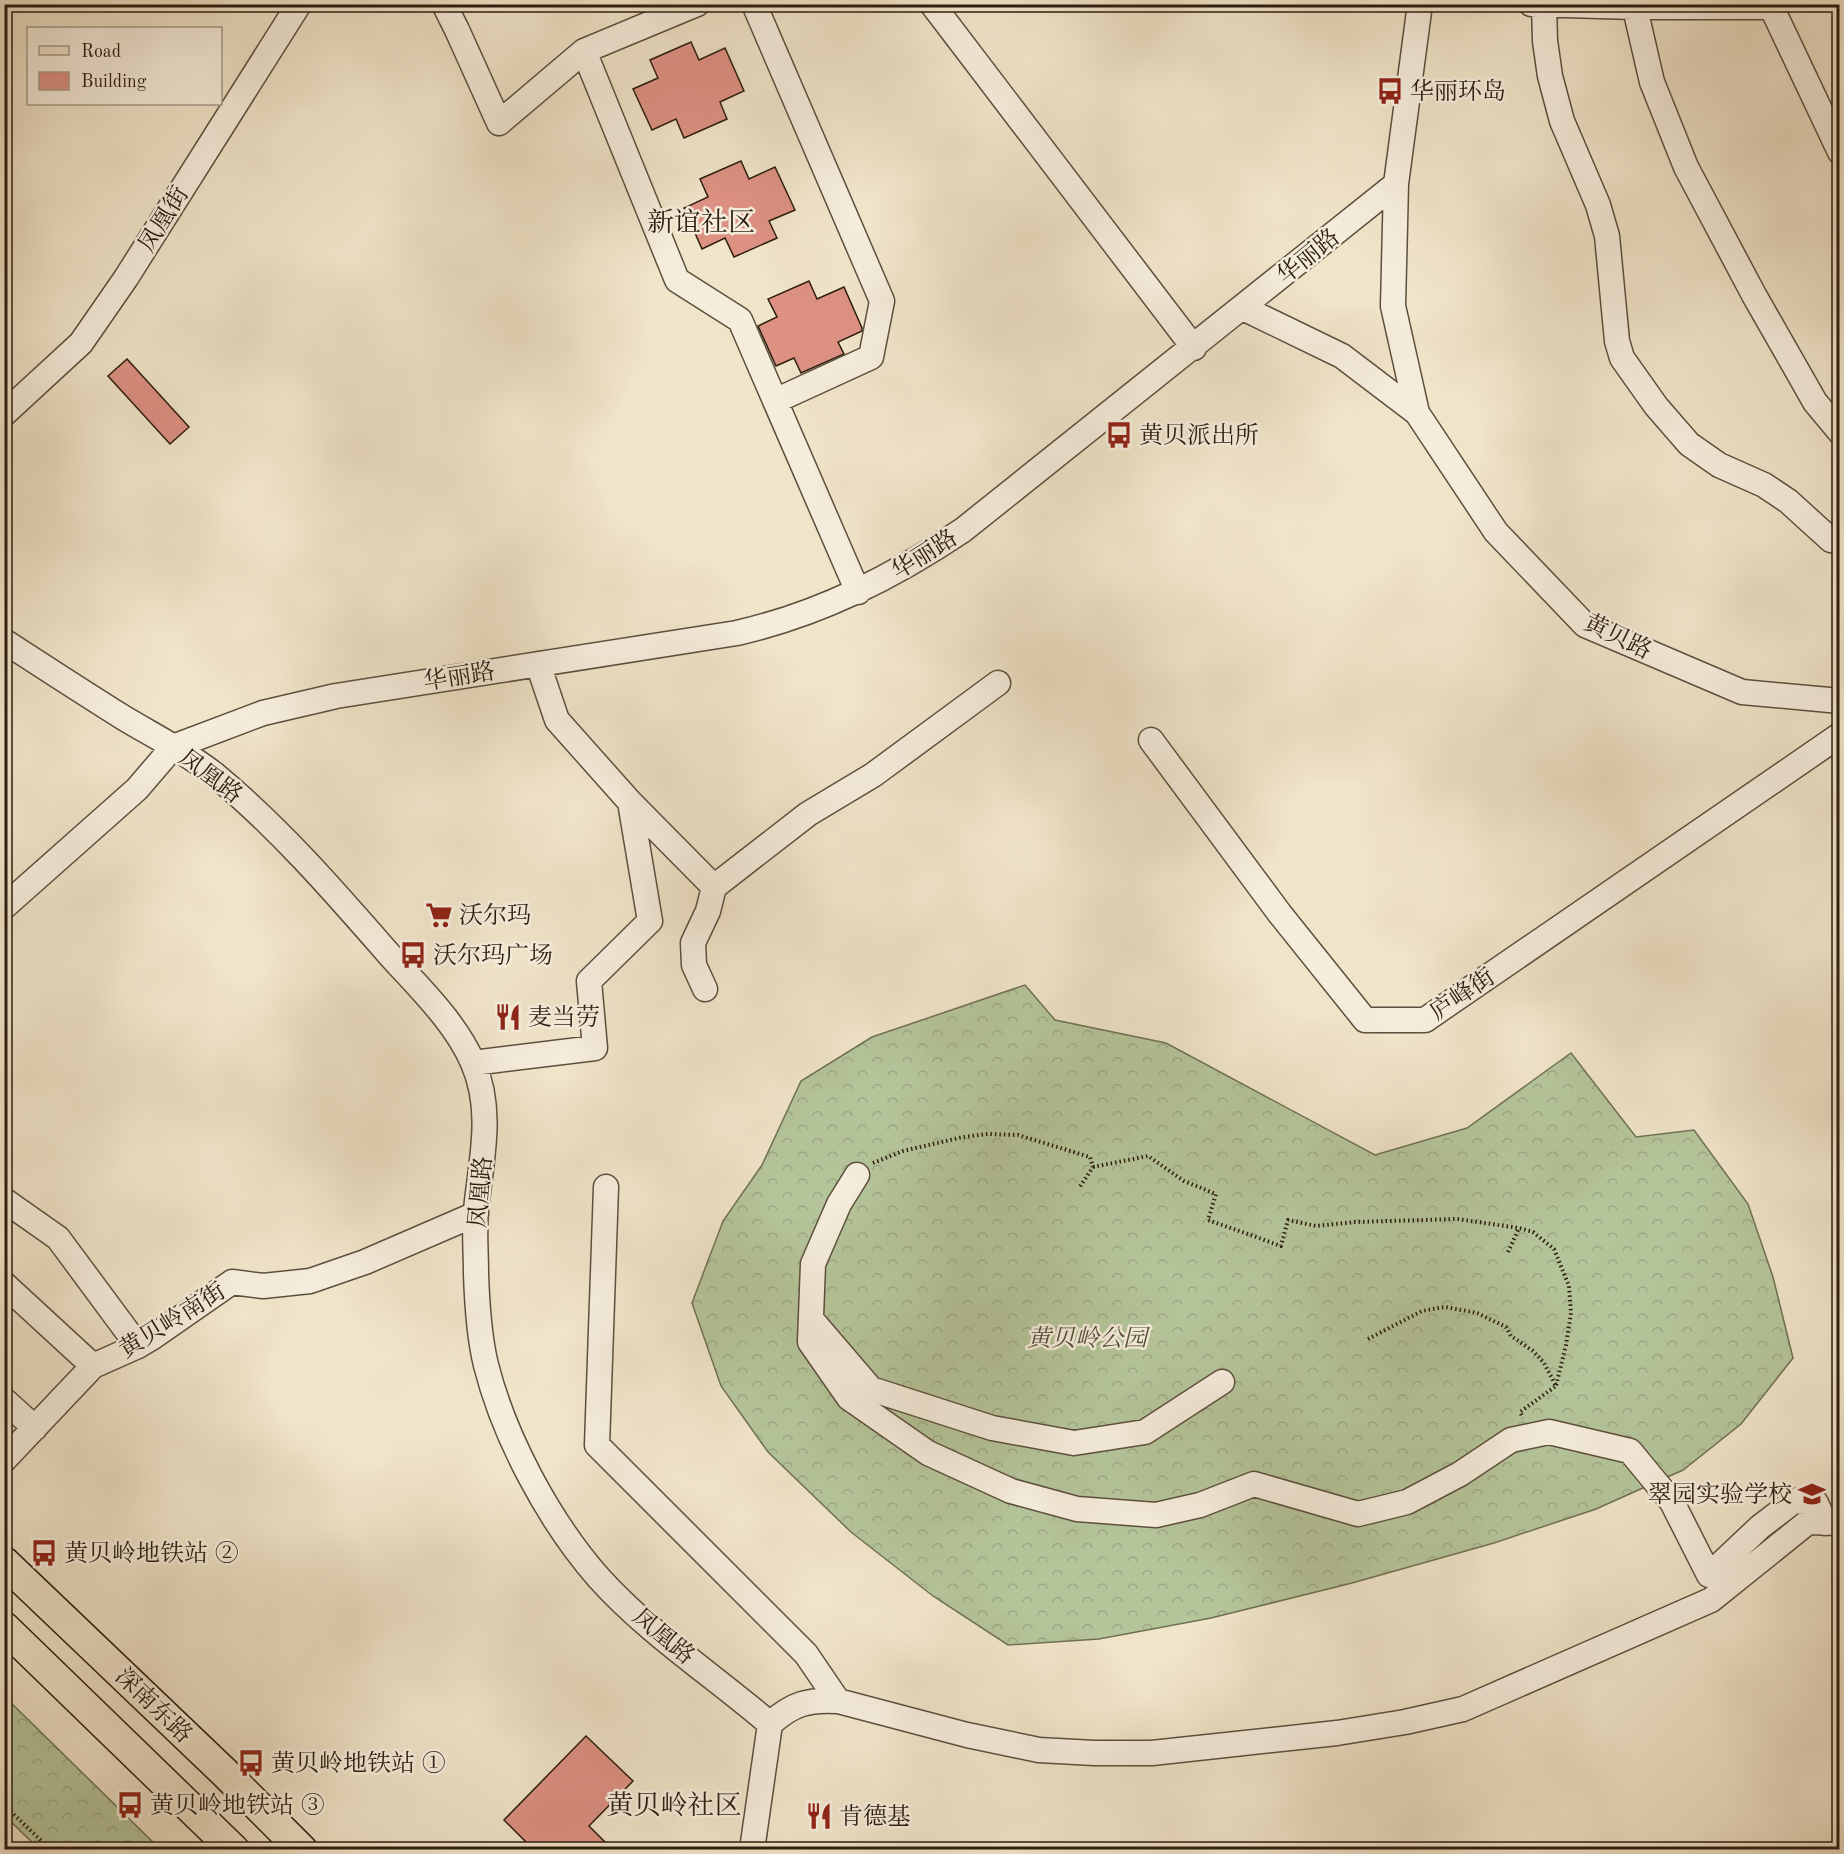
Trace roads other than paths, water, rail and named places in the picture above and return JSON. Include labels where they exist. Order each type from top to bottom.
[{"type":"main road","name":"深南东路","points":[[4,1562],[224,1772],[302,1850]]},
{"type":"main road","name":"深南东路","points":[[4,1627],[234,1850]]},
{"type":"street","name":"凤凰街","points":[[4,414],[81,343],[126,278],[299,4]]},
{"type":"street","points":[[444,4],[499,123],[584,51],[697,4]]},
{"type":"street","points":[[754,4],[882,301],[871,357],[775,401]]},
{"type":"street","points":[[932,4],[1194,348]]},
{"type":"street","points":[[1396,184],[1420,4]]},
{"type":"street","points":[[1839,152],[1770,6],[1538,5],[1550,76],[1562,121],[1598,205],[1607,236],[1617,341],[1622,358],[1656,406],[1689,444],[1719,465],[1764,485],[1788,501],[1832,540],[1839,542]]},
{"type":"street","points":[[1634,6],[1653,82],[1686,167],[1754,295],[1815,402],[1839,432]]},
{"type":"street","points":[[584,51],[677,280],[740,320],[858,592]]},
{"type":"street","name":"华丽路","points":[[173,747],[234,722],[299,703],[748,630],[797,617],[858,592],[908,565],[963,530],[1194,348],[1396,184]]},
{"type":"street","name":"黄贝路","points":[[1396,184],[1393,306],[1417,413]]},
{"type":"street","name":"黄贝路","points":[[1243,308],[1342,356],[1417,413],[1496,532],[1585,625],[1742,692],[1839,701]]},
{"type":"street","name":"凤凰路","points":[[4,641],[199,763],[236,793],[299,853],[445,1018],[466,1049],[482,1091],[486,1118],[476,1214],[477,1294],[485,1363],[501,1414],[524,1465],[561,1528],[598,1576],[666,1640],[770,1724]]},
{"type":"street","points":[[538,664],[557,720],[630,802],[714,887]]},
{"type":"street","points":[[705,988],[694,965],[693,943],[708,911],[714,887],[808,814],[873,775],[998,682]]},
{"type":"street","name":"庐峰街","points":[[1151,741],[1281,914],[1365,1020],[1425,1020],[1839,735]]},
{"type":"street","points":[[4,907],[137,789],[173,747]]},
{"type":"street","points":[[473,1064],[595,1048],[589,981],[650,921],[630,802]]},
{"type":"street","points":[[856,1175],[839,1204],[813,1264],[810,1342],[849,1398],[928,1453],[1011,1491],[1077,1509],[1156,1515],[1200,1505],[1254,1485],[1358,1514],[1407,1502],[1460,1474],[1511,1440],[1549,1432],[1630,1451],[1672,1502],[1709,1575],[1760,1527],[1794,1501],[1815,1503],[1832,1524]]},
{"type":"street","points":[[606,1187],[597,1445],[806,1654],[838,1701]]},
{"type":"street","points":[[4,1200],[58,1239],[138,1346]]},
{"type":"street","name":"黄贝岭南街","points":[[4,1460],[93,1366],[138,1346],[232,1282],[263,1286],[310,1281],[365,1262],[476,1214]]},
{"type":"street","points":[[4,1284],[93,1366]]},
{"type":"street","points":[[811,1318],[871,1389],[992,1428],[1074,1443],[1145,1432],[1222,1382]]},
{"type":"street","points":[[4,1400],[35,1428]]},
{"type":"street","points":[[752,1850],[770,1724],[785,1711],[804,1703],[821,1699],[838,1701],[967,1735],[1039,1750],[1094,1754],[1152,1753],[1337,1734],[1463,1709],[1711,1600],[1808,1522],[1832,1524]]},
{"type":"place","name":"华丽环岛","points":[[1390,91]]},
{"type":"place","name":"黄贝派出所","points":[[1119,435]]},
{"type":"place","name":"沃尔玛","points":[[439,915]]},
{"type":"place","name":"沃尔玛广场","points":[[413,955]]},
{"type":"place","name":"麦当劳","points":[[508,1017]]},
{"type":"place","name":"翠园实验学校","points":[[1812,1494]]},
{"type":"place","name":"黄贝岭地铁站 ②","points":[[44,1553]]},
{"type":"place","name":"黄贝岭地铁站 ①","points":[[251,1763]]},
{"type":"place","name":"黄贝岭地铁站 ③","points":[[130,1805]]},
{"type":"place","name":"肯德基","points":[[819,1816]]},
{"type":"district","name":"新谊社区","points":[[701,222]]},
{"type":"district","name":"黄贝岭社区","points":[[674,1805]]},
{"type":"park label","name":"黄贝岭公园","points":[[1087,1338]]}]
